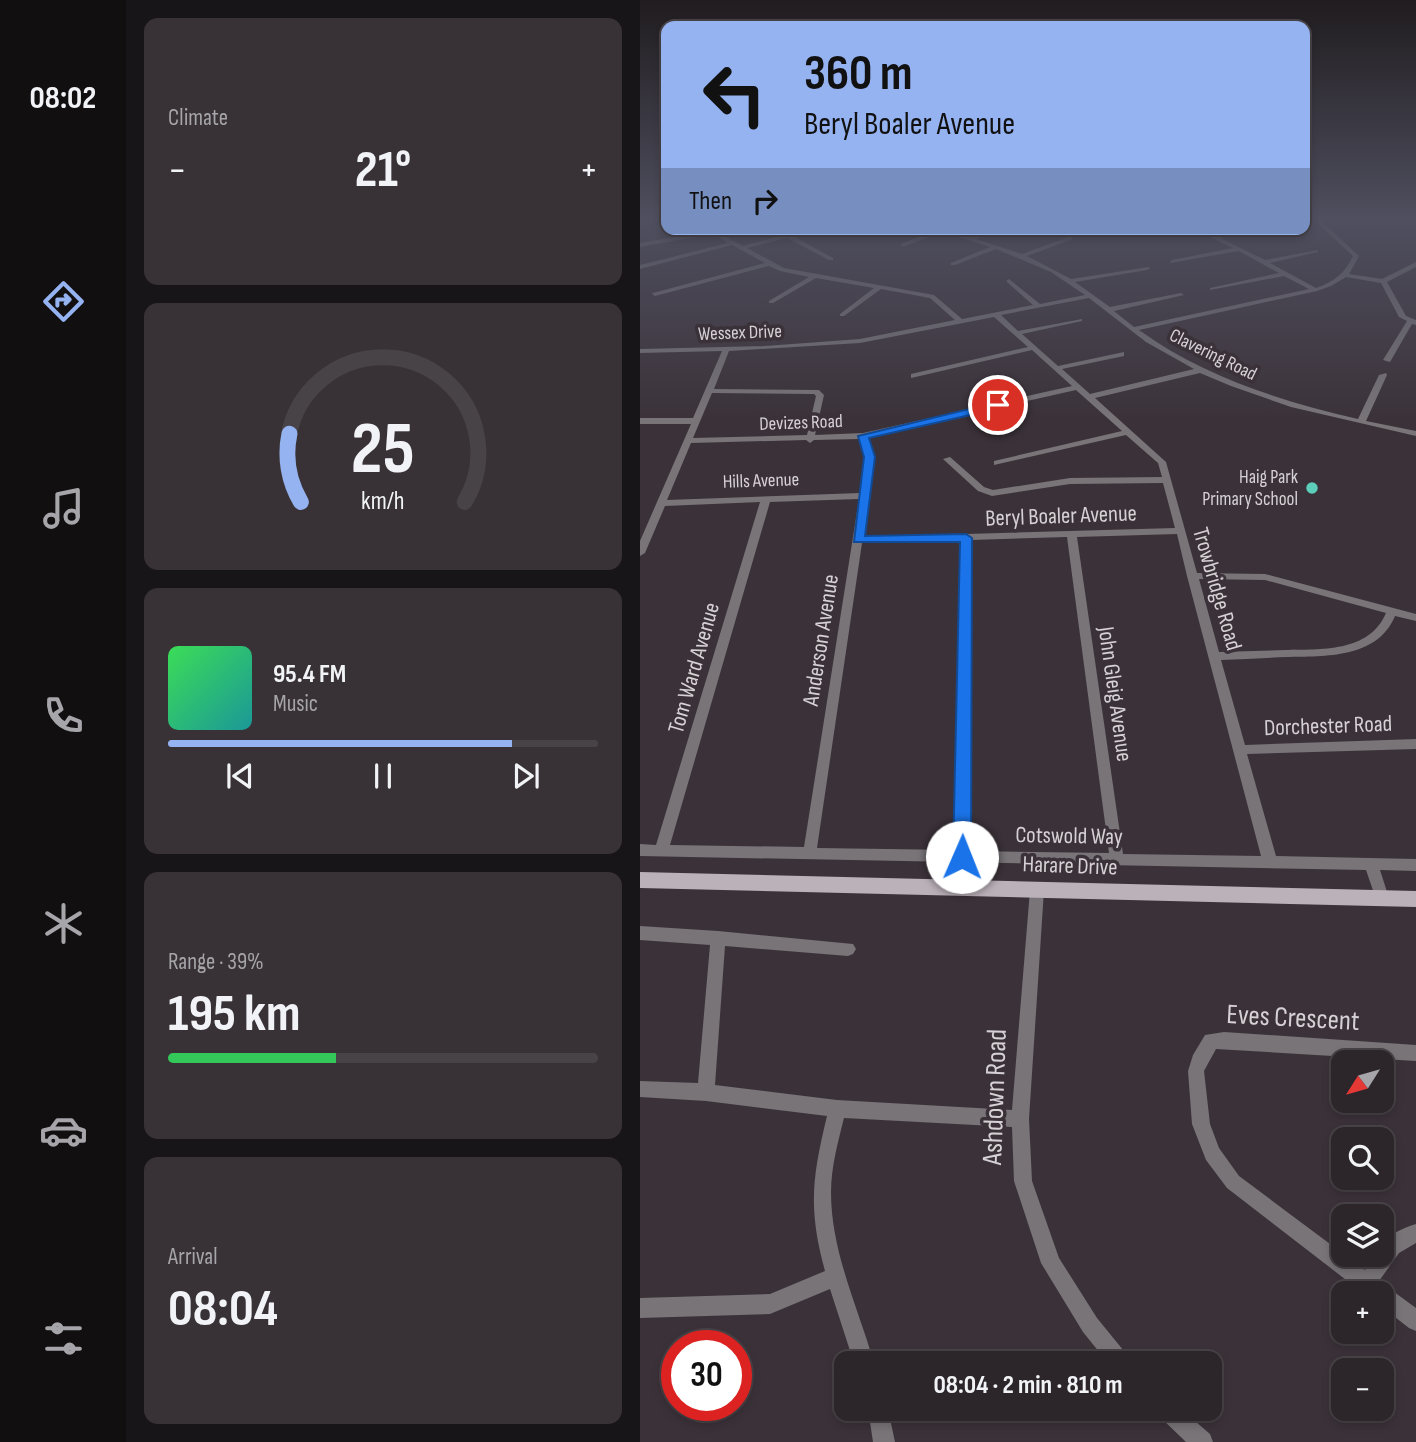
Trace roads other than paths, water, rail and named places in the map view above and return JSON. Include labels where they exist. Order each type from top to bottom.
[{"type":"main road","name":"Harare Drive","points":[[640,880],[1415,899]]},
{"type":"street","points":[[655,294],[688,285]]},
{"type":"street","points":[[771,302],[799,285]]},
{"type":"street","points":[[870,285],[932,296],[960,321]]},
{"type":"street","points":[[1014,285],[1037,305]]},
{"type":"street","name":"Clavering Road","points":[[1075,285],[1157,346],[1201,370],[1276,400],[1415,434]]},
{"type":"street","points":[[1212,289],[1230,285]]},
{"type":"street","points":[[1306,285],[1315,290]]},
{"type":"street","points":[[1133,329],[1329,285]]},
{"type":"street","points":[[1386,285],[1410,324],[1387,360]]},
{"type":"street","points":[[842,316],[880,287]]},
{"type":"street","points":[[1108,310],[1181,295]]},
{"type":"street","name":"Wessex Drive","points":[[640,351],[726,350],[859,341],[1089,296]]},
{"type":"street","name":"Trowbridge Road","points":[[995,314],[1162,462],[1192,576],[1217,656],[1270,862]]},
{"type":"street","points":[[1017,333],[1080,320]]},
{"type":"street","points":[[914,376],[1032,348]]},
{"type":"street","points":[[640,553],[711,391],[726,350]]},
{"type":"street","points":[[1058,368],[1121,354]]},
{"type":"street","points":[[1089,397],[1201,370]]},
{"type":"street","points":[[1361,422],[1383,375]]},
{"type":"street","name":"Devizes Road","points":[[687,441],[810,440],[863,436],[1078,387]]},
{"type":"street","points":[[711,391],[816,392],[820,395],[810,440]]},
{"type":"street","points":[[640,421],[696,421]]},
{"type":"street","points":[[997,463],[1127,432]]},
{"type":"street","name":"Anderson Avenue","points":[[810,851],[870,457],[863,436]]},
{"type":"street","points":[[947,458],[981,489],[992,493],[1070,481],[1166,480]]},
{"type":"street","name":"Hills Avenue","points":[[661,503],[862,496]]},
{"type":"street","name":"Tom Ward Avenue","points":[[662,849],[766,498]]},
{"type":"street","name":"Beryl Boaler Avenue","points":[[858,540],[1180,531]]},
{"type":"street","name":"John Gleig Avenue","points":[[1072,534],[1117,860]]},
{"type":"street","points":[[962,857],[966,538]]},
{"type":"street","points":[[1192,576],[1265,577],[1415,618]]},
{"type":"street","points":[[1217,656],[1324,653],[1352,648],[1381,634],[1392,611]]},
{"type":"street","name":"Dorchester Road","points":[[1241,750],[1415,744]]},
{"type":"street","name":"Cotswold Way","points":[[640,849],[1415,865]]},
{"type":"street","points":[[1371,865],[1382,898]]},
{"type":"street","name":"Ashdown Road","points":[[1037,890],[1020,1118],[1023,1181],[1051,1263],[1090,1325],[1111,1351]]},
{"type":"street","points":[[640,933],[848,949]]},
{"type":"street","points":[[706,1092],[718,939]]},
{"type":"street","name":"Eves Crescent","points":[[1363,1281],[1233,1182],[1221,1169],[1201,1124],[1196,1071],[1211,1041],[1415,1054]]},
{"type":"street","points":[[640,1089],[706,1092],[837,1109],[1020,1118]]},
{"type":"street","points":[[837,1109],[822,1196],[837,1276],[860,1351]]},
{"type":"street","points":[[1377,1281],[1378,1261],[1395,1242],[1415,1233]]},
{"type":"street","points":[[640,1308],[770,1304],[837,1276]]},
{"type":"street","name":"Eves Crescent","points":[[1394,1305],[1415,1321]]},
{"type":"street","points":[[880,1421],[884,1442]]},
{"type":"street","points":[[1179,1421],[1202,1442]]},
{"type":"place","name":"Haig Park Primary School","points":[[1312,488]]}]
